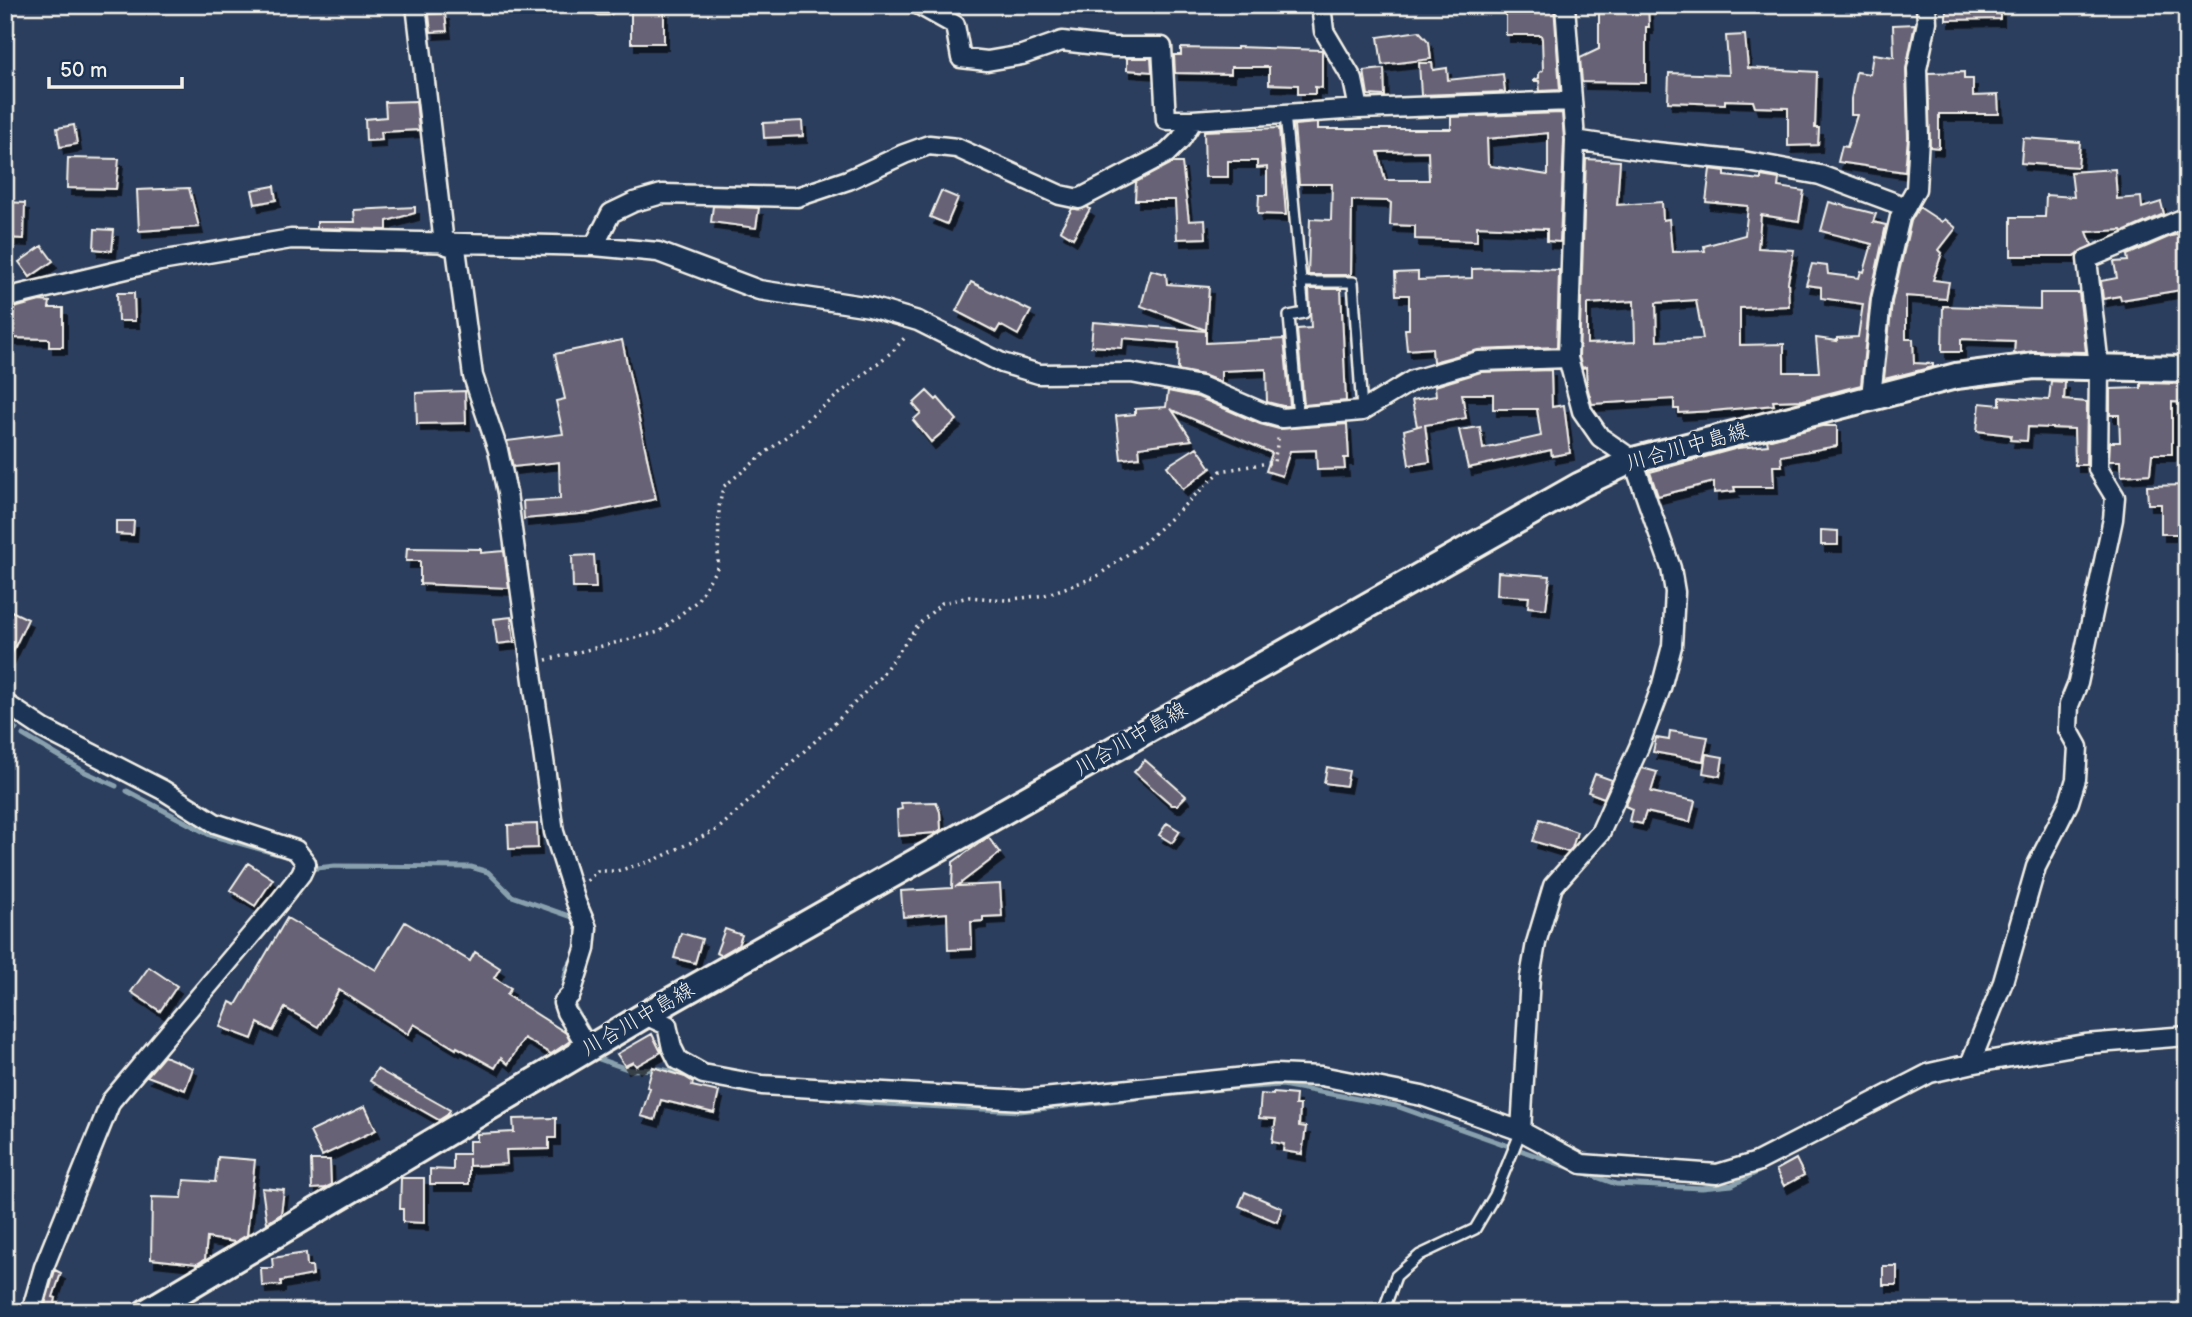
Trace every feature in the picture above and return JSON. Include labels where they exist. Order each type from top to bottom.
[{"type":"main road","name":"川合川中島線","points":[[146,1312],[645,1014],[1580,485],[1633,460],[1956,376],[2034,366],[2187,369]]},
{"type":"street","points":[[416,5],[444,244]]},
{"type":"street","points":[[601,5],[606,5]]},
{"type":"street","points":[[919,5],[955,25],[961,58],[987,61],[1022,55],[1062,41],[1114,47],[1162,47],[1166,120],[1571,101]]},
{"type":"street","points":[[1321,5],[1324,31],[1353,80],[1359,109]]},
{"type":"street","points":[[1519,1137],[1530,977],[1536,943],[1553,886],[1600,833],[1639,747],[1661,688],[1672,646],[1675,592],[1671,568],[1633,460],[1600,437],[1582,411],[1568,358],[1575,140],[1566,5]]},
{"type":"street","points":[[1871,397],[1881,300],[1900,217],[1916,189],[1919,137],[1917,69],[1927,22],[1926,5]]},
{"type":"street","points":[[594,246],[611,212],[634,202],[662,194],[797,197],[848,180],[929,145],[957,148],[1060,195],[1079,199],[1167,153],[1181,139],[1193,120]]},
{"type":"street","points":[[1575,140],[1743,161],[1820,175],[1906,207]]},
{"type":"street","points":[[1970,1063],[2003,982],[2036,867],[2069,802],[2076,779],[2078,747],[2068,729],[2069,705],[2078,683],[2113,519],[2115,497],[2098,469],[2099,367],[2087,259],[2187,217]]},
{"type":"street","points":[[5,298],[160,261],[291,239],[594,246],[658,252],[759,290],[870,307],[918,321],[1002,363],[1039,374],[1131,373],[1200,386],[1264,413],[1290,418],[1362,411],[1413,380],[1479,361],[1568,358]]},
{"type":"street","points":[[444,244],[456,248],[473,376],[501,461],[507,493],[554,832],[587,928],[585,949],[571,994],[563,1003],[566,1013],[583,1040],[575,1056]]},
{"type":"street","points":[[5,703],[44,729],[163,790],[215,823],[296,850],[306,863],[303,870],[111,1101],[44,1267],[31,1312]]},
{"type":"street","points":[[645,1014],[667,1025],[672,1048],[678,1060],[703,1074],[762,1085],[1024,1100],[1275,1074],[1321,1076],[1422,1096],[1582,1164],[1717,1174],[1756,1162],[1930,1073],[1970,1063],[2085,1044],[2187,1036]]},
{"type":"lane","points":[[1285,114],[1304,313],[1289,316],[1290,418]]},
{"type":"lane","points":[[1301,282],[1353,282],[1362,411]]},
{"type":"lane","points":[[1383,1312],[1396,1276],[1420,1255],[1475,1228],[1495,1195],[1519,1137]]},
{"type":"path","points":[[531,664],[659,632],[697,601],[718,566],[719,507],[723,487],[893,351],[918,321]]},
{"type":"path","points":[[576,902],[582,885],[597,871],[617,871],[655,860],[718,829],[880,677],[920,623],[942,603],[969,597],[1006,600],[1045,595],[1096,577],[1146,541],[1222,471],[1274,462],[1290,418]]},
{"type":"building","points":[[1506,5],[1554,5],[1560,90],[1540,91],[1539,81],[1533,81],[1539,78],[1539,73],[1543,70],[1541,35],[1506,35]]},
{"type":"building","points":[[1599,5],[1648,5],[1646,83],[1582,82],[1580,58],[1599,49]]},
{"type":"building","points":[[1946,5],[2000,5],[2000,19],[1946,20]]},
{"type":"building","points":[[631,9],[664,9],[664,43],[631,43]]},
{"type":"building","points":[[445,13],[447,31],[431,32],[429,14]]},
{"type":"building","points":[[1915,24],[1906,69],[1908,137],[1905,172],[1838,162],[1842,146],[1847,147],[1857,115],[1851,115],[1856,72],[1870,74],[1873,54],[1894,57],[1893,25]]},
{"type":"building","points":[[1419,31],[1429,42],[1431,59],[1382,65],[1378,37]]},
{"type":"building","points":[[1745,35],[1748,68],[1817,72],[1815,128],[1819,128],[1818,145],[1788,146],[1788,108],[1755,107],[1753,101],[1725,100],[1725,104],[1668,102],[1669,73],[1729,75],[1726,36]]},
{"type":"building","points":[[1181,48],[1322,50],[1322,88],[1315,87],[1315,94],[1298,94],[1298,85],[1269,84],[1269,67],[1231,67],[1231,74],[1175,73],[1174,55],[1181,55]]},
{"type":"building","points":[[1127,58],[1151,58],[1152,72],[1127,70]]},
{"type":"building","points":[[1419,63],[1432,63],[1433,70],[1447,68],[1448,80],[1503,74],[1505,92],[1421,95]]},
{"type":"building","points":[[1384,69],[1385,96],[1368,95],[1364,71]]},
{"type":"building","points":[[1964,72],[1964,79],[1973,79],[1973,96],[1998,95],[1999,114],[1939,114],[1939,148],[1930,147],[1928,73]]},
{"type":"building","points":[[416,101],[419,130],[381,132],[382,140],[366,141],[365,119],[386,117],[385,102]]},
{"type":"building","points":[[1562,113],[1564,140],[1560,242],[1547,241],[1547,229],[1477,226],[1477,241],[1415,239],[1415,226],[1390,225],[1391,203],[1388,201],[1352,200],[1351,275],[1308,275],[1310,219],[1331,220],[1332,184],[1299,184],[1294,125],[1318,123],[1318,129],[1451,129],[1451,117]],"holes":[[[1548,133],[1548,175],[1491,166],[1488,163],[1487,139]],[[1428,151],[1429,180],[1385,180],[1378,152]]]},
{"type":"building","points":[[802,121],[803,136],[764,138],[763,123]]},
{"type":"building","points":[[74,125],[77,144],[60,147],[57,128]]},
{"type":"building","points":[[1279,128],[1286,215],[1258,214],[1259,195],[1267,195],[1267,167],[1257,168],[1257,161],[1228,161],[1228,177],[1205,177],[1204,131]]},
{"type":"building","points":[[2023,138],[2080,142],[2078,167],[2021,163]]},
{"type":"building","points":[[68,158],[119,159],[116,189],[67,188]]},
{"type":"building","points":[[1586,159],[1620,161],[1617,205],[1662,202],[1663,220],[1669,219],[1672,252],[1705,251],[1704,246],[1745,235],[1748,206],[1706,202],[1710,169],[1725,171],[1725,176],[1779,179],[1778,187],[1804,191],[1799,221],[1761,215],[1758,248],[1794,250],[1788,282],[1789,306],[1740,308],[1740,345],[1784,344],[1784,372],[1819,372],[1816,338],[1837,341],[1837,338],[1858,337],[1863,304],[1821,298],[1821,287],[1806,285],[1812,264],[1827,266],[1828,274],[1859,278],[1861,271],[1864,272],[1872,244],[1821,231],[1829,202],[1876,214],[1873,222],[1886,225],[1870,299],[1861,385],[1803,400],[1773,401],[1774,405],[1679,413],[1679,409],[1674,409],[1674,399],[1592,404],[1586,367],[1582,368],[1579,357]],"holes":[[[1696,300],[1703,339],[1657,341],[1656,303]],[[1634,301],[1635,342],[1587,344],[1587,304]]]},
{"type":"building","points":[[1172,163],[1182,163],[1189,221],[1205,220],[1206,238],[1177,239],[1175,200],[1135,200],[1136,182]]},
{"type":"building","points":[[2115,169],[2117,199],[2141,197],[2142,208],[2161,202],[2164,214],[2123,232],[2087,232],[2092,245],[2074,256],[2011,256],[2011,217],[2045,217],[2046,195],[2074,197],[2071,172]]},
{"type":"building","points":[[274,186],[276,200],[255,204],[252,190]]},
{"type":"building","points":[[189,188],[199,227],[139,231],[137,190]]},
{"type":"building","points":[[941,191],[958,198],[947,224],[930,217]]},
{"type":"building","points":[[5,202],[25,203],[24,239],[5,238]]},
{"type":"building","points":[[713,206],[759,208],[756,228],[711,222]]},
{"type":"building","points":[[415,207],[415,213],[387,221],[387,230],[317,228],[317,222],[355,222],[354,210]]},
{"type":"building","points":[[1919,207],[1942,222],[1945,219],[1956,228],[1939,250],[1942,253],[1933,280],[1949,282],[1946,299],[1906,296],[1906,339],[1913,339],[1914,363],[1933,364],[1933,367],[1884,379],[1892,302],[1911,221]]},
{"type":"building","points":[[1072,209],[1090,209],[1073,238],[1060,230]]},
{"type":"building","points":[[95,229],[114,230],[112,251],[94,249]]},
{"type":"building","points":[[2187,233],[2187,289],[2121,300],[2120,296],[2103,299],[2101,281],[2117,278],[2114,262],[2128,261],[2127,255],[2171,236]]},
{"type":"building","points":[[42,246],[53,261],[30,277],[19,262]]},
{"type":"building","points":[[1472,269],[1559,270],[1557,347],[1478,350],[1433,362],[1432,348],[1407,350],[1405,329],[1409,329],[1409,295],[1396,295],[1395,273],[1418,272],[1418,280],[1472,278]]},
{"type":"building","points":[[1151,270],[1166,274],[1167,284],[1209,287],[1206,330],[1141,306]]},
{"type":"building","points":[[971,282],[1031,311],[1018,335],[1000,325],[996,332],[956,311]]},
{"type":"building","points":[[1309,289],[1341,289],[1346,401],[1304,405],[1297,329],[1311,328]]},
{"type":"building","points":[[117,293],[134,293],[135,321],[118,321]]},
{"type":"building","points":[[2040,293],[2079,293],[2086,352],[2034,351],[2014,354],[2015,341],[1961,339],[1961,352],[1942,352],[1943,306],[2040,309]]},
{"type":"building","points":[[40,301],[50,302],[49,308],[63,308],[63,347],[49,347],[49,339],[12,338],[14,308]]},
{"type":"building","points":[[1093,322],[1206,331],[1206,343],[1284,339],[1290,406],[1267,402],[1266,369],[1221,371],[1221,382],[1178,370],[1179,343],[1123,338],[1122,348],[1091,346]]},
{"type":"building","points":[[622,340],[656,499],[591,513],[524,519],[523,501],[560,499],[559,462],[513,467],[507,441],[563,434],[556,401],[565,399],[555,354]]},
{"type":"building","points":[[1551,370],[1552,407],[1564,405],[1570,453],[1552,456],[1551,450],[1468,468],[1459,430],[1480,427],[1483,449],[1541,436],[1537,409],[1493,409],[1493,394],[1462,394],[1466,418],[1425,425],[1430,462],[1409,465],[1404,430],[1422,425],[1417,426],[1412,400],[1436,396],[1435,386],[1481,372]]},
{"type":"building","points":[[2051,381],[2065,382],[2064,400],[2087,402],[2086,465],[2075,465],[2074,429],[2028,427],[2027,441],[2010,440],[2011,435],[1977,431],[1980,403],[2000,405],[2000,397],[2049,400]]},
{"type":"building","points":[[2141,383],[2187,384],[2187,403],[2172,402],[2172,454],[2152,454],[2150,474],[2121,476],[2120,461],[2109,461],[2110,442],[2120,442],[2119,415],[2110,415],[2110,389],[2141,388]]},
{"type":"building","points":[[465,391],[466,423],[417,424],[416,393]]},
{"type":"building","points":[[927,391],[936,400],[938,398],[957,420],[931,442],[913,420],[921,413],[913,404]]},
{"type":"building","points":[[1168,391],[1198,397],[1260,424],[1279,429],[1347,424],[1349,458],[1344,458],[1345,469],[1317,470],[1316,450],[1290,451],[1282,476],[1266,471],[1272,453],[1172,410],[1192,440],[1139,447],[1140,457],[1121,459],[1116,416],[1135,414],[1135,409],[1166,407]]},
{"type":"building","points":[[1822,426],[1837,426],[1837,446],[1781,456],[1782,466],[1773,466],[1774,487],[1734,487],[1735,491],[1714,493],[1714,482],[1658,496],[1650,472],[1738,448],[1768,445],[1767,440]]},
{"type":"building","points":[[1197,447],[1211,468],[1183,489],[1167,466]]},
{"type":"building","points":[[2187,485],[2187,534],[2161,534],[2161,504],[2148,504],[2147,486]]},
{"type":"building","points":[[116,521],[134,521],[133,535],[116,534]]},
{"type":"building","points":[[1821,530],[1838,531],[1838,545],[1821,545]]},
{"type":"building","points":[[407,548],[481,549],[481,553],[504,551],[509,588],[420,584],[420,561],[406,561]]},
{"type":"building","points":[[594,555],[596,588],[573,588],[572,556]]},
{"type":"building","points":[[1498,572],[1550,576],[1546,609],[1528,607],[1529,597],[1497,595]]},
{"type":"building","points":[[5,608],[28,619],[5,668]]},
{"type":"building","points":[[511,617],[514,642],[497,644],[494,619]]},
{"type":"building","points":[[1670,731],[1708,737],[1703,761],[1653,752],[1656,738],[1669,740]]},
{"type":"building","points":[[1706,754],[1723,757],[1720,776],[1703,773]]},
{"type":"building","points":[[1145,760],[1186,796],[1177,805],[1172,805],[1134,772]]},
{"type":"building","points":[[1327,767],[1349,771],[1346,786],[1324,783]]},
{"type":"building","points":[[1642,768],[1657,772],[1651,792],[1695,801],[1690,822],[1646,812],[1642,824],[1629,821],[1632,809],[1625,806]]},
{"type":"building","points":[[1595,774],[1612,780],[1604,798],[1588,792]]},
{"type":"building","points":[[936,802],[940,812],[939,831],[898,836],[897,810],[902,809],[901,803]]},
{"type":"building","points":[[1540,819],[1577,832],[1568,852],[1533,841]]},
{"type":"building","points":[[1167,823],[1180,831],[1172,843],[1159,835]]},
{"type":"building","points":[[537,824],[538,848],[509,849],[508,825]]},
{"type":"building","points":[[988,837],[1000,853],[957,886],[1000,884],[1002,916],[983,917],[983,921],[971,922],[972,949],[948,950],[947,913],[903,917],[901,891],[952,888],[953,862]]},
{"type":"building","points":[[248,863],[273,879],[255,906],[230,890]]},
{"type":"building","points":[[287,918],[376,970],[405,922],[470,961],[475,952],[500,968],[494,978],[511,988],[507,995],[566,1033],[570,1041],[551,1054],[524,1038],[508,1064],[501,1058],[495,1068],[414,1024],[408,1034],[339,990],[318,1027],[285,1008],[273,1031],[258,1023],[252,1039],[220,1027],[230,1002],[236,1005]]},
{"type":"building","points":[[725,929],[742,935],[738,945],[721,955],[716,953]]},
{"type":"building","points":[[681,933],[702,939],[695,963],[674,958]]},
{"type":"building","points":[[149,967],[177,986],[160,1011],[131,992]]},
{"type":"building","points":[[652,1034],[661,1052],[636,1066],[633,1062],[625,1066],[617,1054]]},
{"type":"building","points":[[164,1056],[193,1068],[185,1090],[147,1076]]},
{"type":"building","points":[[653,1067],[685,1077],[693,1082],[692,1086],[719,1092],[714,1113],[661,1100],[655,1120],[641,1116]]},
{"type":"building","points":[[377,1069],[450,1110],[447,1115],[439,1120],[370,1081]]},
{"type":"building","points":[[1261,1094],[1296,1095],[1295,1105],[1300,1105],[1299,1126],[1306,1127],[1302,1154],[1283,1151],[1284,1144],[1272,1142],[1276,1119],[1259,1118]]},
{"type":"building","points":[[365,1106],[376,1130],[322,1156],[310,1132]]},
{"type":"building","points":[[556,1118],[556,1138],[549,1138],[549,1149],[506,1150],[507,1164],[469,1166],[469,1184],[430,1184],[430,1169],[453,1170],[453,1154],[469,1154],[469,1141],[477,1141],[477,1134],[514,1132],[513,1119]]},
{"type":"building","points":[[218,1157],[255,1160],[247,1235],[235,1242],[207,1238],[205,1259],[197,1264],[151,1259],[152,1197],[182,1198],[184,1180],[215,1182]]},
{"type":"building","points":[[1796,1159],[1804,1175],[1784,1186],[1776,1170]]},
{"type":"building","points":[[311,1160],[330,1160],[331,1185],[312,1189]]},
{"type":"building","points":[[401,1178],[424,1178],[424,1223],[403,1222],[403,1209],[400,1209]]},
{"type":"building","points":[[262,1188],[284,1190],[281,1214],[267,1223]]},
{"type":"building","points":[[1245,1192],[1282,1208],[1277,1222],[1239,1206]]},
{"type":"building","points":[[306,1253],[307,1266],[312,1266],[313,1275],[281,1281],[281,1285],[262,1286],[261,1268],[273,1268],[272,1258]]},
{"type":"building","points":[[1883,1266],[1897,1266],[1897,1285],[1883,1285]]},
{"type":"building","points":[[55,1270],[61,1273],[53,1297],[56,1298],[53,1312],[43,1312]]},
{"type":"waterway","points":[[5,719],[16,729]]},
{"type":"waterway","points":[[23,735],[85,772],[116,786]]},
{"type":"waterway","points":[[127,791],[210,835],[292,858],[297,862]]},
{"type":"waterway","points":[[308,869],[335,866],[471,867],[488,872],[512,896],[572,917],[577,927],[578,940]]},
{"type":"waterway","points":[[564,981],[567,968],[575,955]]},
{"type":"waterway","points":[[574,1006],[591,1035]]},
{"type":"waterway","points":[[599,1059],[630,1070],[660,1069],[691,1075]]},
{"type":"waterway","points":[[821,1097],[867,1103],[1020,1111],[1282,1085],[1396,1106],[1616,1184],[1702,1188],[1732,1185],[1763,1169]]}]
